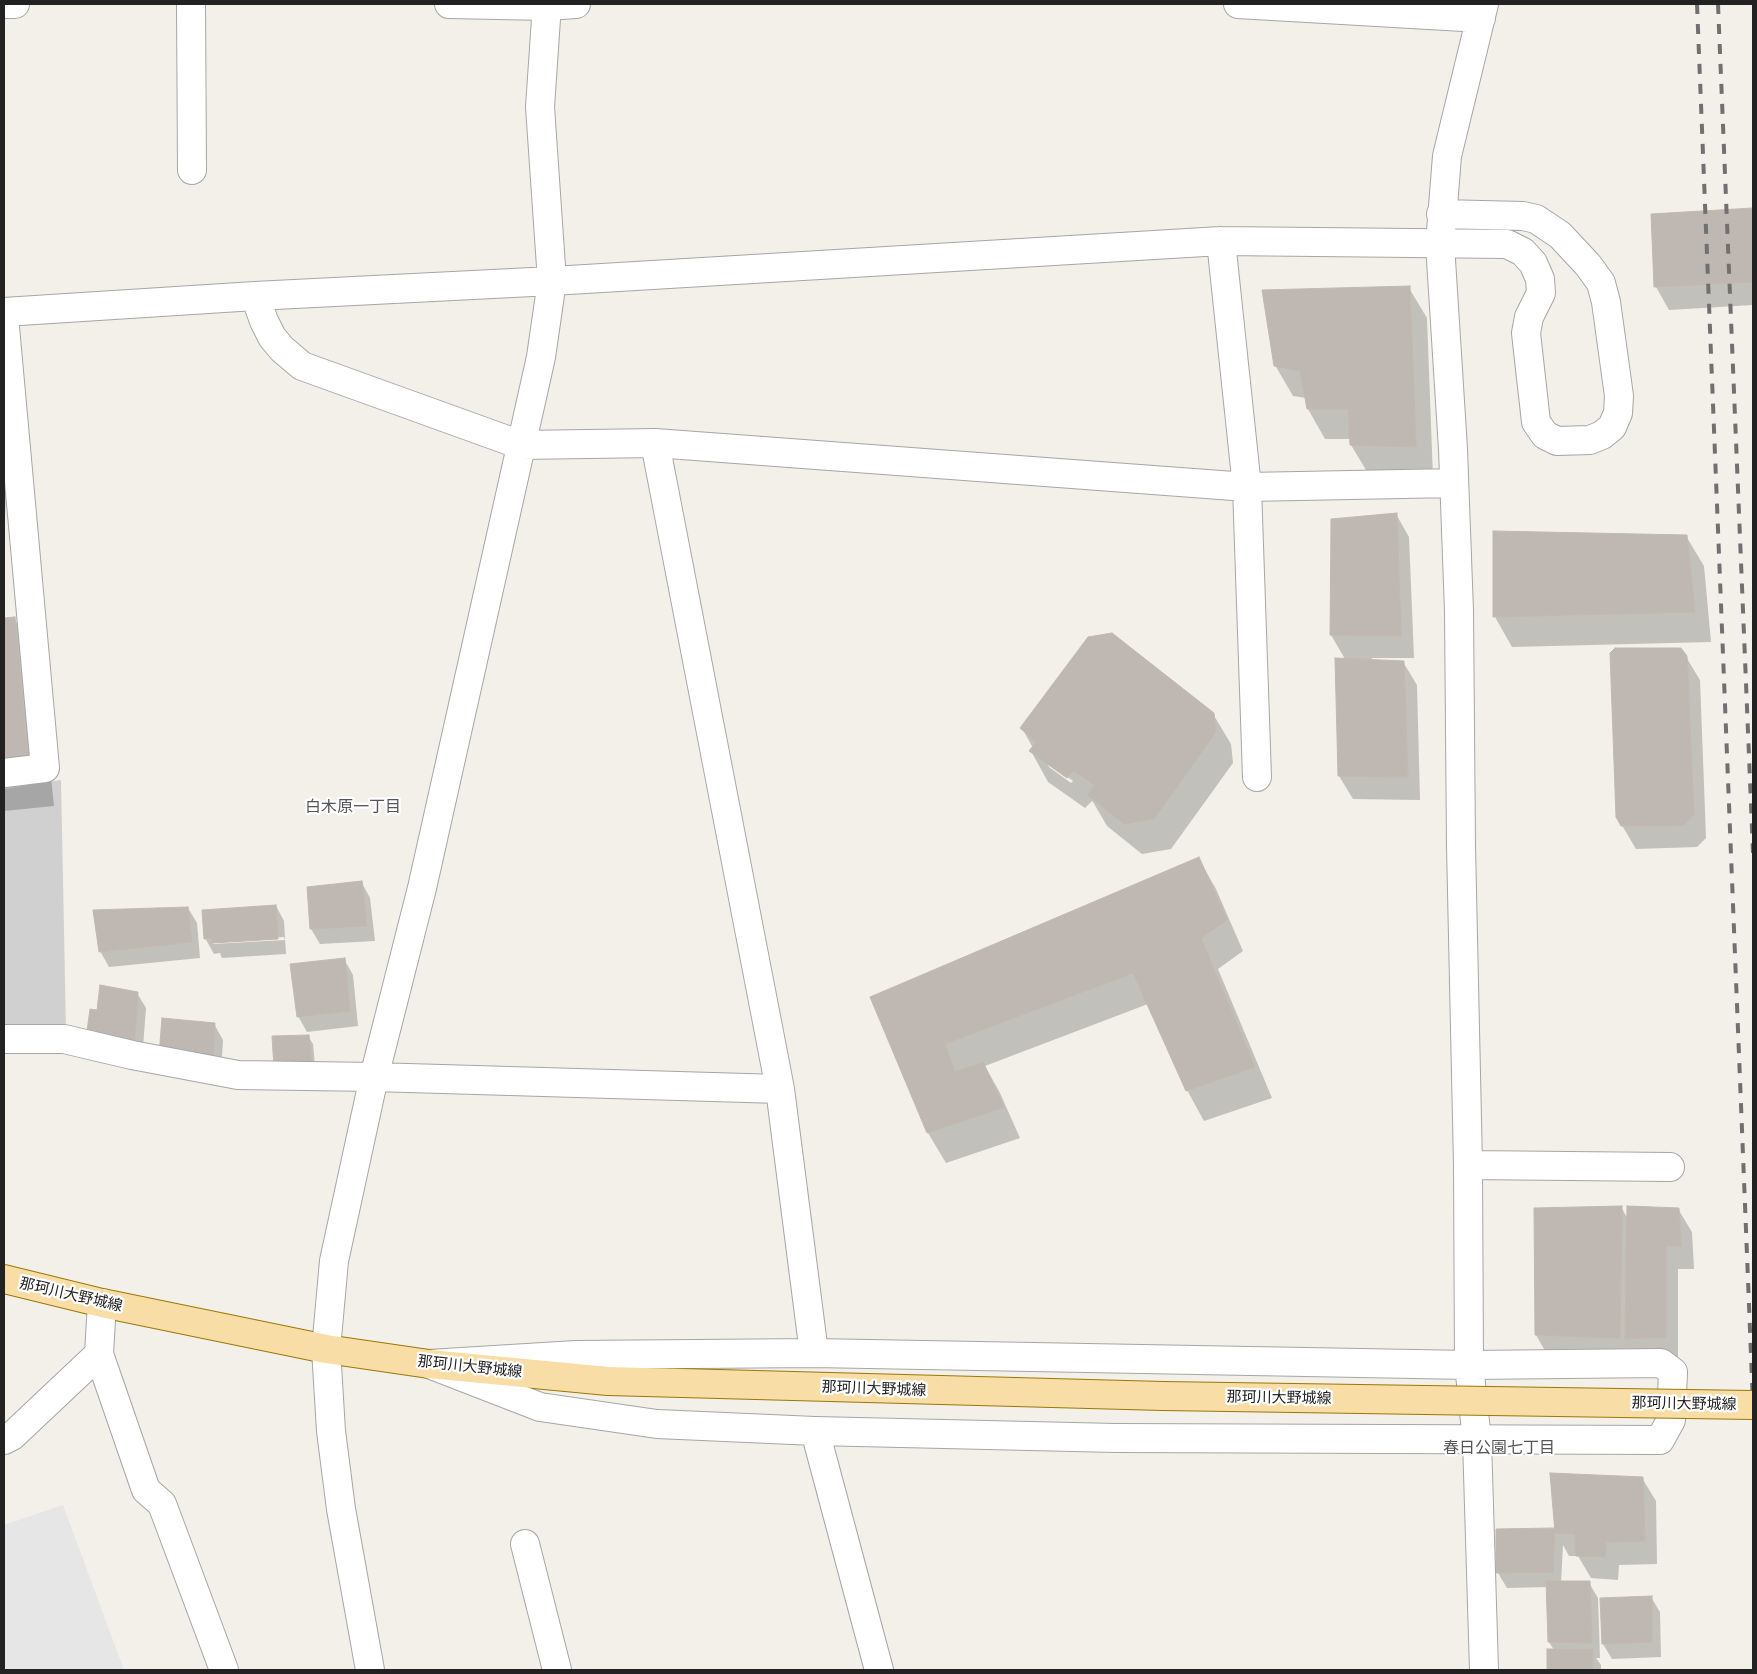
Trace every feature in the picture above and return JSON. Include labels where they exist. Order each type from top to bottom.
[{"type":"main road","name":"那珂川大野城線","points":[[4,1278],[102,1303],[326,1349],[429,1364],[608,1381],[1162,1396],[1753,1405]]},
{"type":"street","points":[[4,4],[15,4]]},
{"type":"street","points":[[191,4],[192,170]]},
{"type":"street","points":[[449,4],[576,4]]},
{"type":"street","points":[[1238,4],[1482,11],[1447,156],[1440,244],[1454,483],[1459,610],[1461,846],[1468,1165],[1469,1365],[1477,1440],[1484,1670]]},
{"type":"street","points":[[370,1670],[341,1509],[332,1441],[326,1349],[334,1262],[374,1077],[422,888],[541,357],[552,281],[540,106],[547,5]]},
{"type":"street","points":[[4,312],[1221,241],[1507,244],[1523,252],[1533,263],[1540,279],[1541,293],[1529,316],[1526,333],[1536,422],[1546,436],[1557,441],[1590,440],[1602,435],[1612,427],[1618,413],[1619,396],[1606,302],[1600,283],[1588,265],[1560,235],[1536,219],[1523,216],[1441,214]]},
{"type":"street","points":[[1221,241],[1247,487],[1257,777]]},
{"type":"street","points":[[256,296],[264,321],[272,337],[282,349],[302,366],[521,445],[655,443],[1247,487],[1454,483]]},
{"type":"street","points":[[4,316],[45,768],[4,773]]},
{"type":"street","points":[[655,443],[780,1089],[814,1353]]},
{"type":"street","points":[[4,1040],[64,1038],[132,1055],[238,1076],[374,1077],[780,1089]]},
{"type":"street","points":[[1468,1165],[1670,1167]]},
{"type":"street","points":[[102,1303],[99,1354],[146,1490],[162,1504],[224,1670]]},
{"type":"street","points":[[814,1353],[1469,1365],[1661,1363],[1673,1372],[1671,1420],[1660,1440],[1116,1438],[815,1431],[657,1424],[540,1408],[429,1364],[576,1355],[814,1353]]},
{"type":"street","points":[[4,1440],[12,1436],[99,1354]]},
{"type":"street","points":[[815,1431],[879,1670]]},
{"type":"street","points":[[525,1544],[557,1670]]},
{"type":"shaded area","points":[[61,780],[66,1030],[4,1032],[4,789]]},
{"type":"shaded area","points":[[63,1505],[124,1670],[4,1670],[4,1525]]},
{"type":"building","points":[[1753,208],[1753,282],[1654,287],[1651,214]]},
{"type":"building","points":[[1410,286],[1416,447],[1350,445],[1348,409],[1307,409],[1300,371],[1274,366],[1262,290]]},
{"type":"building","points":[[1397,513],[1401,636],[1330,635],[1331,519]]},
{"type":"building","points":[[1493,531],[1687,535],[1695,612],[1493,617]]},
{"type":"building","points":[[15,617],[29,763],[4,765],[4,618]]},
{"type":"building","points":[[1112,633],[1214,713],[1216,732],[1154,819],[1124,824],[1088,795],[1094,785],[1074,771],[1067,778],[1029,751],[1036,742],[1020,728],[1088,637]]},
{"type":"building","points":[[1615,648],[1681,648],[1687,656],[1694,814],[1684,825],[1621,826],[1616,817],[1610,653]]},
{"type":"building","points":[[1335,658],[1404,661],[1408,777],[1338,776]]},
{"type":"building","points":[[1199,857],[1227,920],[1201,938],[1255,1067],[1186,1091],[1133,973],[945,1044],[955,1072],[983,1062],[1004,1107],[927,1133],[870,997]]},
{"type":"building","points":[[362,881],[367,926],[310,929],[307,887]]},
{"type":"building","points":[[276,905],[278,939],[212,943],[212,938],[204,939],[202,910]]},
{"type":"building","points":[[188,907],[192,942],[99,952],[93,910]]},
{"type":"building","points":[[345,958],[350,1011],[297,1017],[290,964]]},
{"type":"building","points":[[100,985],[138,992],[134,1047],[87,1031],[90,1009],[97,1010]]},
{"type":"building","points":[[162,1018],[215,1023],[213,1060],[159,1055]]},
{"type":"building","points":[[309,1035],[312,1069],[274,1068],[272,1036]]},
{"type":"building","points":[[1622,1206],[1620,1338],[1535,1335],[1534,1208]]},
{"type":"building","points":[[1627,1206],[1679,1208],[1681,1246],[1666,1246],[1666,1337],[1625,1339]]},
{"type":"building","points":[[1550,1473],[1643,1477],[1645,1541],[1606,1542],[1605,1557],[1576,1556],[1575,1534],[1555,1533]]},
{"type":"building","points":[[1555,1528],[1553,1572],[1496,1573],[1496,1529]]},
{"type":"building","points":[[1546,1581],[1590,1581],[1592,1643],[1548,1642]]},
{"type":"building","points":[[1652,1596],[1652,1642],[1602,1644],[1600,1598]]},
{"type":"building","points":[[1547,1649],[1593,1649],[1592,1670],[1547,1670]]},
{"type":"railway","points":[[1697,4],[1753,1405]]},
{"type":"railway","points":[[1718,4],[1753,853]]},
{"type":"district","name":"白木原一丁目","points":[[353,807]]},
{"type":"district","name":"春日公園七丁目","points":[[1499,1448]]}]
